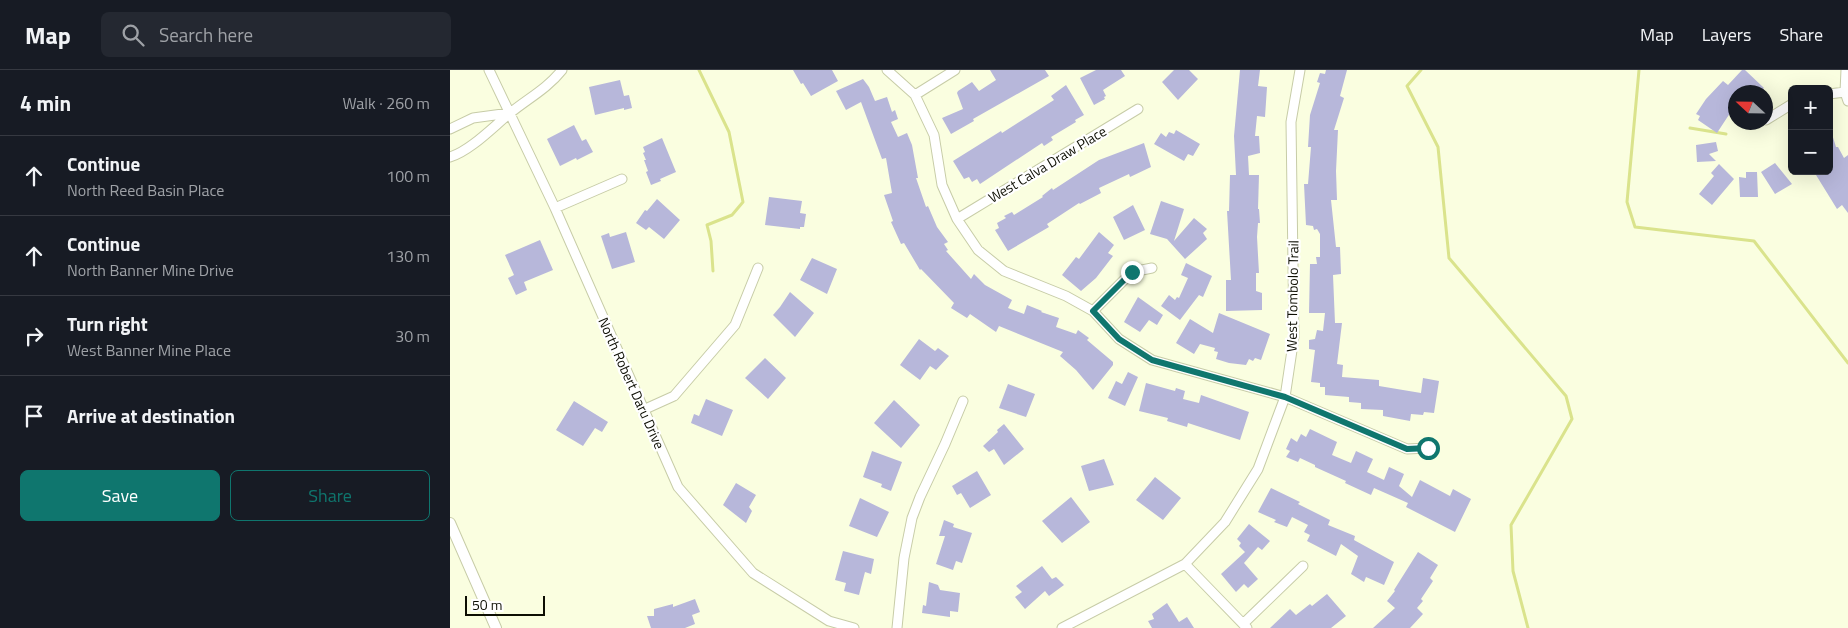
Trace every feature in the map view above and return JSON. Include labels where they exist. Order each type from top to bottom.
[{"type":"street","name":"North Robert Daru Drive","points":[[489,70],[555,208],[678,487],[753,574],[829,621],[854,628]]},
{"type":"street","points":[[450,156],[487,134],[510,113],[552,83],[562,70]]},
{"type":"street","points":[[887,70],[915,95],[934,135],[942,185],[957,219],[978,250],[1004,271],[1066,296],[1093,311],[1119,339],[1152,360],[1285,397],[1407,449],[1428,448]]},
{"type":"street","points":[[915,95],[955,70]]},
{"type":"street","name":"West Tombolo Trail","points":[[1062,628],[1185,564],[1225,522],[1258,469],[1285,397],[1294,337],[1291,122],[1300,70]]},
{"type":"street","points":[[1833,95],[1846,97],[1846,70]]},
{"type":"street","points":[[1773,115],[1788,106]]},
{"type":"street","name":"West Calva Draw Place","points":[[957,219],[1138,109]]},
{"type":"street","points":[[450,128],[473,118],[510,113]]},
{"type":"street","points":[[555,208],[622,179]]},
{"type":"street","points":[[643,410],[674,396],[735,326],[758,268]]},
{"type":"street","points":[[1093,311],[1132,272],[1152,268]]},
{"type":"street","points":[[897,628],[904,558],[912,518],[946,444],[963,401]]},
{"type":"street","points":[[450,523],[496,628]]},
{"type":"street","points":[[1185,564],[1245,626],[1303,566]]},
{"type":"building","points":[[793,70],[832,70],[838,81],[811,96]]},
{"type":"building","points":[[990,70],[1045,70],[1049,76],[973,119],[974,121],[951,134],[942,118],[963,109],[958,91],[972,82],[979,91],[996,80]]},
{"type":"building","points":[[1096,70],[1121,70],[1125,76],[1103,90],[1106,96],[1104,97],[1105,99],[1094,105],[1080,78]]},
{"type":"building","points":[[1174,70],[1189,70],[1198,79],[1178,100],[1162,82]]},
{"type":"building","points":[[1240,70],[1260,70],[1258,86],[1267,87],[1265,117],[1257,116],[1255,136],[1259,136],[1260,153],[1248,156],[1249,175],[1259,175],[1258,209],[1260,223],[1258,223],[1257,237],[1259,273],[1256,273],[1256,291],[1262,293],[1262,310],[1226,311],[1226,280],[1231,280],[1227,211],[1229,211],[1230,175],[1236,175],[1234,136]]},
{"type":"building","points":[[1326,70],[1347,70],[1340,96],[1344,98],[1334,130],[1338,130],[1337,200],[1331,200],[1336,247],[1340,247],[1341,274],[1333,275],[1335,323],[1342,323],[1337,364],[1343,365],[1342,377],[1379,380],[1379,386],[1421,393],[1423,378],[1439,381],[1434,413],[1424,412],[1423,415],[1411,414],[1410,421],[1383,416],[1383,410],[1361,409],[1361,403],[1349,402],[1349,397],[1325,395],[1325,387],[1320,387],[1320,383],[1311,382],[1315,350],[1309,349],[1309,340],[1315,339],[1317,330],[1323,331],[1325,313],[1309,313],[1310,264],[1317,264],[1316,257],[1320,257],[1320,234],[1317,229],[1314,230],[1313,226],[1306,225],[1304,184],[1308,184],[1311,147],[1308,147],[1310,115],[1320,83],[1317,82],[1320,73],[1325,74]]},
{"type":"building","points":[[1742,70],[1745,70],[1761,85],[1728,85]]},
{"type":"building","points":[[863,79],[875,101],[887,97],[892,112],[895,110],[898,119],[891,122],[898,137],[907,133],[912,145],[918,178],[916,178],[926,207],[928,206],[937,227],[948,242],[944,244],[948,250],[946,251],[971,279],[974,274],[985,285],[1012,300],[1008,308],[1024,314],[1027,305],[1059,318],[1056,327],[1076,334],[1078,330],[1089,338],[1087,340],[1113,362],[1113,365],[1093,390],[1076,370],[1060,356],[1063,352],[999,326],[996,332],[970,314],[967,318],[951,308],[954,303],[920,270],[904,243],[901,244],[891,222],[893,221],[884,195],[892,193],[886,158],[882,159],[861,102],[846,110],[836,91]]},
{"type":"building","points":[[620,80],[624,96],[629,95],[632,108],[595,115],[589,87]]},
{"type":"building","points":[[1723,81],[1728,85],[1728,116],[1717,133],[1698,120],[1700,116],[1696,114],[1706,99]]},
{"type":"building","points":[[1066,85],[1084,115],[1051,137],[1053,140],[1044,146],[1042,143],[980,184],[977,179],[972,182],[969,177],[964,179],[953,161],[1054,100],[1051,96]]},
{"type":"building","points":[[574,125],[582,141],[586,139],[593,152],[560,166],[547,139]]},
{"type":"building","points":[[1176,130],[1200,144],[1193,156],[1188,154],[1184,161],[1154,144],[1161,133],[1166,137],[1169,132],[1174,134]]},
{"type":"building","points":[[1833,137],[1836,147],[1838,147],[1844,158],[1848,155],[1848,213],[1842,205],[1837,209],[1816,175],[1833,175]]},
{"type":"building","points":[[662,138],[676,172],[651,185],[646,172],[648,171],[644,160],[646,160],[643,147]]},
{"type":"building","points":[[1716,142],[1718,151],[1709,154],[1716,161],[1697,162],[1696,145]]},
{"type":"building","points":[[1144,143],[1151,167],[1130,177],[1129,174],[1099,188],[1101,193],[1079,203],[1047,224],[1049,227],[1008,251],[995,230],[999,228],[997,223],[1006,218],[1004,216],[1012,212],[1014,215],[1043,197],[1052,188],[1053,190],[1099,160]]},
{"type":"building","points":[[1775,163],[1792,184],[1775,194],[1761,172]]},
{"type":"building","points":[[1719,164],[1734,179],[1712,205],[1699,194],[1714,176],[1711,173]]},
{"type":"building","points":[[1746,172],[1757,172],[1758,197],[1740,197],[1739,177],[1746,178]]},
{"type":"building","points":[[769,197],[802,201],[800,213],[806,214],[804,227],[800,227],[800,229],[765,225]]},
{"type":"building","points":[[657,199],[680,220],[664,239],[649,227],[646,230],[636,223],[645,210],[647,211]]},
{"type":"building","points":[[1161,201],[1184,209],[1174,241],[1194,218],[1207,229],[1203,233],[1207,239],[1185,259],[1167,239],[1150,234]]},
{"type":"building","points":[[1133,205],[1145,230],[1124,240],[1113,217]]},
{"type":"building","points":[[626,232],[635,262],[612,269],[601,236],[609,233],[610,237]]},
{"type":"building","points":[[1099,232],[1114,245],[1108,253],[1113,256],[1096,278],[1081,291],[1062,275],[1076,257],[1079,259]]},
{"type":"building","points":[[540,240],[553,270],[524,282],[527,290],[516,295],[508,278],[514,275],[505,255]]},
{"type":"building","points":[[812,258],[837,269],[827,294],[800,280]]},
{"type":"building","points":[[1186,263],[1212,276],[1203,297],[1199,295],[1180,320],[1161,306],[1169,295],[1175,300],[1177,297],[1179,298],[1188,278],[1181,275]]},
{"type":"building","points":[[790,292],[814,313],[795,337],[773,315]]},
{"type":"building","points":[[1138,297],[1163,315],[1157,325],[1149,320],[1140,332],[1124,322]]},
{"type":"building","points":[[1219,313],[1270,334],[1261,360],[1255,358],[1253,361],[1249,359],[1246,365],[1229,363],[1216,359],[1218,352],[1214,351],[1215,348],[1200,344],[1194,354],[1176,343],[1190,319],[1213,333]]},
{"type":"building","points":[[919,339],[935,351],[938,348],[949,356],[936,370],[930,366],[920,380],[900,365]]},
{"type":"building","points":[[765,358],[786,378],[768,399],[745,378]]},
{"type":"building","points":[[1128,372],[1138,377],[1125,406],[1108,398],[1116,381],[1122,384]]},
{"type":"building","points":[[1146,383],[1175,391],[1176,388],[1185,391],[1183,399],[1199,403],[1201,395],[1249,412],[1240,440],[1188,423],[1187,427],[1167,421],[1168,418],[1139,411]]},
{"type":"building","points":[[1008,384],[1035,394],[1026,417],[999,408]]},
{"type":"building","points":[[706,399],[733,410],[722,436],[691,423],[694,414],[699,416]]},
{"type":"building","points":[[894,400],[920,425],[901,448],[874,423]]},
{"type":"building","points":[[574,401],[608,422],[602,432],[595,428],[583,446],[556,430]]},
{"type":"building","points":[[1004,424],[1024,449],[1004,465],[994,449],[989,452],[983,446]]},
{"type":"building","points":[[1310,429],[1337,442],[1332,455],[1351,463],[1356,451],[1373,459],[1367,472],[1384,480],[1389,467],[1404,474],[1399,486],[1412,497],[1420,480],[1450,496],[1453,489],[1471,499],[1455,532],[1406,507],[1408,503],[1374,488],[1371,495],[1300,458],[1298,462],[1286,457],[1290,451],[1286,449],[1291,438],[1297,442],[1301,434],[1306,437]]},
{"type":"building","points":[[872,451],[902,462],[891,491],[881,487],[882,484],[863,477]]},
{"type":"building","points":[[1104,459],[1114,485],[1089,491],[1081,466]]},
{"type":"building","points":[[977,471],[991,495],[970,508],[961,493],[957,495],[952,486]]},
{"type":"building","points":[[1155,477],[1181,498],[1163,520],[1136,500]]},
{"type":"building","points":[[736,483],[756,495],[749,507],[752,511],[746,523],[723,505]]},
{"type":"building","points":[[1271,488],[1300,502],[1298,504],[1330,520],[1328,525],[1355,536],[1354,540],[1394,562],[1384,585],[1366,577],[1364,582],[1351,574],[1358,556],[1341,544],[1336,556],[1307,541],[1310,535],[1304,532],[1308,525],[1292,517],[1287,527],[1274,522],[1276,520],[1258,512]]},
{"type":"building","points":[[1071,497],[1090,522],[1062,543],[1042,521]]},
{"type":"building","points":[[860,498],[889,512],[877,537],[849,526]]},
{"type":"building","points":[[944,520],[954,524],[953,527],[972,533],[962,563],[956,561],[953,570],[936,564],[945,536],[939,536]]},
{"type":"building","points":[[1249,524],[1270,541],[1262,550],[1258,547],[1244,563],[1258,579],[1248,588],[1244,584],[1236,592],[1221,574],[1245,552],[1239,546],[1241,543],[1237,539]]},
{"type":"building","points":[[843,551],[874,559],[871,574],[865,572],[859,595],[844,591],[846,583],[835,580]]},
{"type":"building","points":[[1418,552],[1438,565],[1430,578],[1433,581],[1421,599],[1423,601],[1417,608],[1423,614],[1410,628],[1373,628],[1395,608],[1387,601]]},
{"type":"building","points":[[1042,566],[1052,579],[1056,577],[1064,585],[1049,596],[1045,591],[1025,609],[1015,597],[1022,592],[1016,586]]},
{"type":"building","points":[[929,582],[938,585],[940,590],[960,593],[958,612],[950,611],[950,617],[922,613],[923,605],[926,606]]},
{"type":"building","points":[[1327,594],[1346,616],[1331,628],[1270,628],[1290,609],[1296,615],[1310,604],[1312,606]]},
{"type":"building","points":[[695,599],[700,612],[692,615],[695,624],[685,628],[651,628],[647,616],[654,616],[654,609],[673,604],[673,607]]},
{"type":"building","points":[[1167,603],[1179,622],[1187,617],[1194,628],[1152,628],[1148,621],[1154,619],[1152,614]]},
{"type":"waterway","points":[[699,70],[729,132],[743,202],[732,215],[707,225],[711,241],[713,271]]},
{"type":"waterway","points":[[1421,70],[1407,86],[1438,147],[1449,258],[1566,396],[1572,419],[1511,525],[1513,571],[1528,628]]},
{"type":"waterway","points":[[1639,70],[1627,202],[1635,227],[1754,241],[1848,363]]},
{"type":"waterway","points":[[1690,128],[1726,134]]},
{"type":"route","points":[[1132,272],[1093,311],[1119,339],[1152,360],[1285,397],[1407,449],[1428,448]]}]
